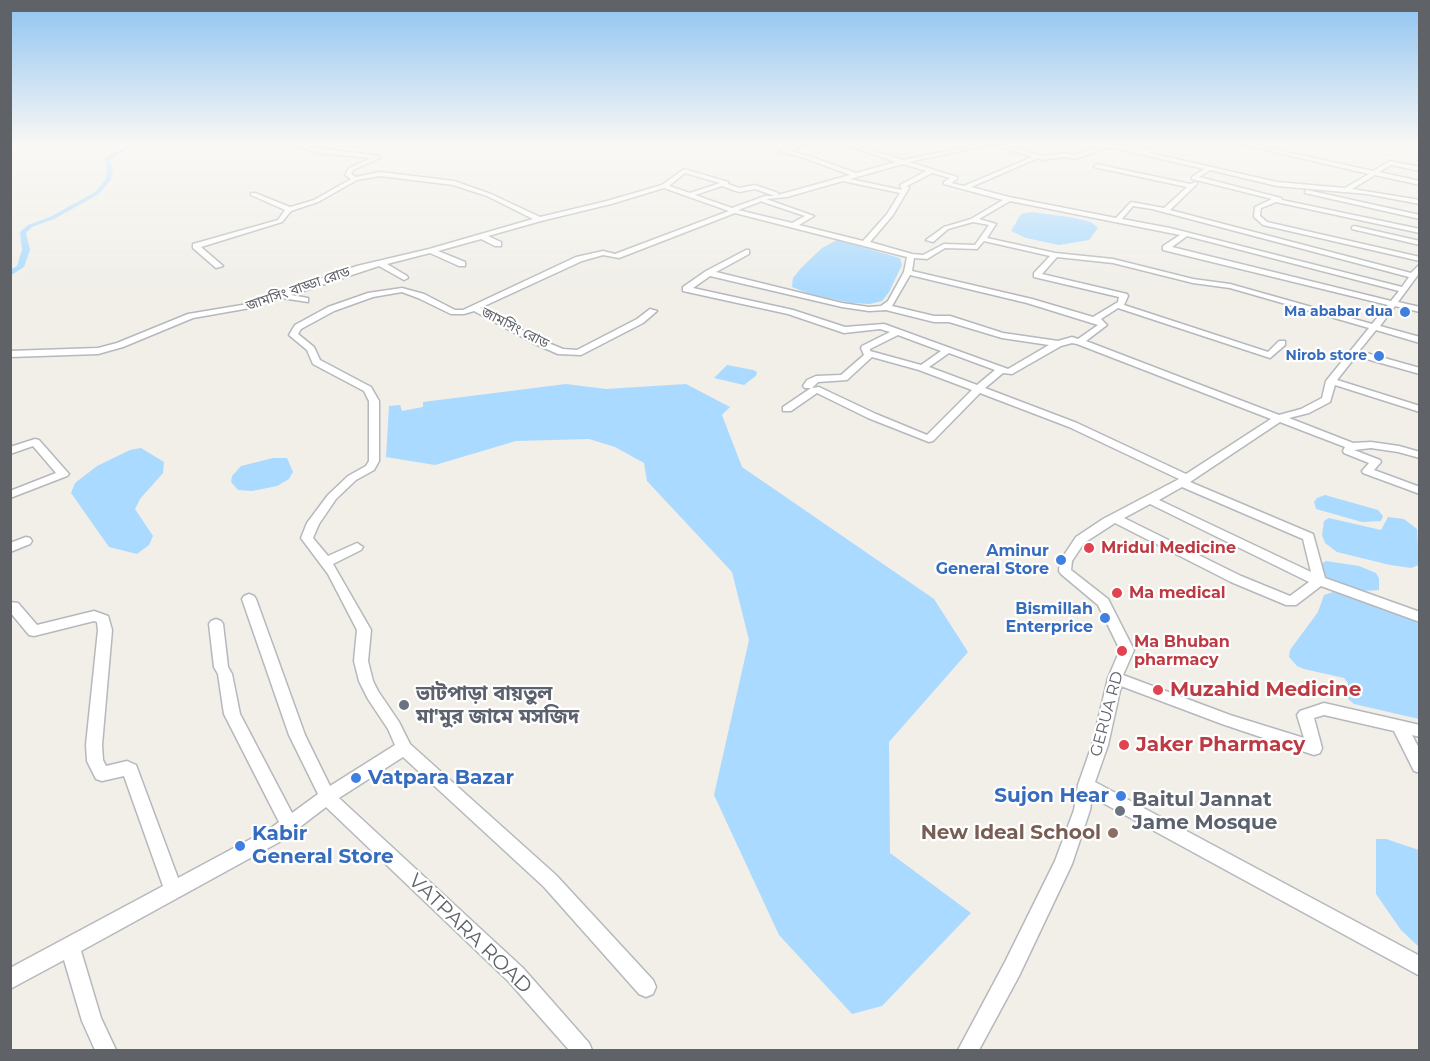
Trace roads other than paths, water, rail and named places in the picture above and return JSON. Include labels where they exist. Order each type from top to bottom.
[{"type":"street","points":[[254,195],[289,209]]},
{"type":"street","points":[[219,266],[195,246],[280,221],[289,209],[316,201],[327,195]]},
{"type":"street","points":[[488,195],[539,219]]},
{"type":"street","name":"জামসিং বাড্ডা রোড","points":[[10,354],[98,351],[130,341],[191,316],[250,306],[360,268],[431,251],[539,219],[636,195]]},
{"type":"street","points":[[693,195],[734,210],[911,256],[924,257],[944,246],[977,247],[993,224],[973,220]]},
{"type":"street","points":[[778,195],[783,196]]},
{"type":"street","points":[[646,987],[550,881],[404,748],[394,726],[366,681],[361,661],[364,630],[326,562],[310,544],[307,534],[332,496],[352,478],[370,468],[374,460],[374,401],[368,389],[316,362],[311,349],[293,335],[298,327],[331,309],[371,295],[402,290],[421,296],[454,312],[464,312],[579,259],[603,253],[616,256],[760,199],[788,195]]},
{"type":"street","points":[[865,243],[890,215],[902,195]]},
{"type":"street","points":[[991,195],[1118,219],[1231,246],[1414,278]]},
{"type":"street","points":[[1118,219],[1137,195]]},
{"type":"street","points":[[1165,211],[1182,195]]},
{"type":"street","points":[[1259,195],[1419,231]]},
{"type":"street","points":[[1314,195],[1419,217]]},
{"type":"street","points":[[1383,195],[1419,202]]},
{"type":"street","points":[[760,199],[811,216],[793,225]]},
{"type":"street","points":[[930,240],[946,228],[973,220],[1010,199]]},
{"type":"street","points":[[1285,201],[1269,201],[1258,207],[1257,217],[1261,221],[1419,259]]},
{"type":"street","points":[[1131,204],[1165,211],[1414,278]]},
{"type":"street","points":[[1231,246],[1261,221]]},
{"type":"street","points":[[1354,228],[1419,243]]},
{"type":"street","points":[[1186,234],[1166,248],[1419,310]]},
{"type":"street","points":[[481,236],[498,244]]},
{"type":"street","points":[[983,239],[1054,255],[1113,261],[1202,283],[1230,286],[1419,340]]},
{"type":"street","points":[[431,251],[462,264]]},
{"type":"street","points":[[746,252],[686,289],[790,312],[844,330],[881,326],[1009,372],[1058,344],[1072,340],[1352,446],[1371,444],[1399,448],[1419,455]]},
{"type":"street","points":[[1054,255],[1037,275],[1124,296],[1118,305],[1094,320]]},
{"type":"street","points":[[884,308],[891,303],[902,286],[911,256]]},
{"type":"street","points":[[380,263],[404,278]]},
{"type":"street","points":[[908,272],[1029,301],[1094,320],[1103,325],[1080,342]]},
{"type":"street","points":[[709,273],[842,305],[869,309],[884,308],[934,319],[950,319],[1002,335],[1058,344]]},
{"type":"street","name":"GERUA RD","points":[[968,1050],[1012,969],[1063,864],[1082,810],[1086,785],[1100,745],[1115,678],[1127,650],[1103,602],[1065,571],[1066,561],[1080,540],[1115,518],[1184,480],[1280,418],[1305,411],[1327,400],[1331,381],[1414,278]]},
{"type":"street","points":[[280,295],[305,300]]},
{"type":"street","points":[[1118,305],[1270,355],[1282,343]]},
{"type":"street","name":"জামসিং রোড","points":[[473,307],[538,342],[561,351],[578,353],[640,321],[653,311]]},
{"type":"street","points":[[881,326],[886,320],[884,308]]},
{"type":"street","points":[[899,332],[865,348],[866,353],[922,368],[1073,426],[1309,537],[1319,581]]},
{"type":"street","points":[[922,368],[949,349]]},
{"type":"street","points":[[1355,353],[1419,371]]},
{"type":"street","points":[[812,388],[810,381],[816,379],[843,378],[870,354]]},
{"type":"street","points":[[796,382],[929,439],[978,388],[1002,369]]},
{"type":"street","points":[[1331,381],[1419,409]]},
{"type":"street","points":[[787,409],[812,388]]},
{"type":"street","points":[[10,451],[35,442],[63,474],[10,495]]},
{"type":"street","points":[[1352,446],[1348,451],[1376,462],[1368,471],[1419,491]]},
{"type":"street","points":[[1150,500],[1319,581],[1419,617]]},
{"type":"street","points":[[1115,518],[1236,579],[1291,602],[1319,581]]},
{"type":"street","points":[[10,548],[26,541]]},
{"type":"street","points":[[326,562],[357,547]]},
{"type":"street","points":[[249,598],[297,735],[327,797]]},
{"type":"street","points":[[10,607],[13,606],[34,631],[94,616],[103,619],[105,630],[94,745],[95,761],[102,774],[127,768],[130,770],[173,889]]},
{"type":"street","points":[[216,624],[221,667],[225,674],[232,714],[289,824]]},
{"type":"street","points":[[1115,678],[1227,720],[1314,748],[1305,716],[1324,709],[1419,731]]},
{"type":"street","points":[[1399,726],[1419,766]]},
{"type":"street","points":[[10,979],[276,834],[327,797],[404,748]]},
{"type":"street","points":[[1086,785],[1419,967]]},
{"type":"street","name":"VATPARA ROAD","points":[[327,797],[516,975],[582,1050]]},
{"type":"street","points":[[70,946],[92,1021],[106,1050]]},
{"type":"water","points":[[1032,212],[1075,218],[1091,222],[1098,228],[1089,240],[1059,245],[1026,238],[1011,231],[1021,214]]},
{"type":"water","points":[[837,240],[900,258],[902,265],[882,301],[870,304],[851,303],[810,294],[792,287],[793,278],[801,268],[822,248]]},
{"type":"water","points":[[727,365],[753,370],[757,372],[756,376],[744,385],[714,378]]},
{"type":"water","points":[[566,384],[606,389],[686,384],[730,407],[722,415],[742,467],[934,599],[968,652],[889,742],[890,853],[971,913],[882,1006],[852,1014],[779,935],[714,795],[749,640],[732,572],[647,481],[644,463],[615,447],[589,439],[516,441],[435,465],[386,457],[389,406],[400,405],[402,411],[423,407],[423,402]]},
{"type":"water","points":[[141,448],[164,462],[163,473],[140,499],[135,509],[153,536],[149,545],[137,554],[109,547],[71,493],[75,483],[97,466],[130,450]]},
{"type":"water","points":[[273,458],[287,458],[293,472],[289,479],[277,486],[252,491],[238,490],[231,482],[232,476],[241,466]]},
{"type":"water","points":[[1325,495],[1378,510],[1383,516],[1381,521],[1362,522],[1316,509],[1314,502]]},
{"type":"water","points":[[1388,517],[1404,519],[1417,529],[1419,565],[1411,568],[1390,565],[1337,552],[1325,543],[1322,535],[1324,521],[1329,518],[1381,530]]},
{"type":"water","points":[[1326,561],[1359,566],[1376,573],[1379,578],[1379,590],[1363,591],[1326,577],[1320,571],[1321,564]]},
{"type":"water","points":[[1333,592],[1361,600],[1419,623],[1419,719],[1354,704],[1346,697],[1348,683],[1344,678],[1304,669],[1297,666],[1289,657],[1290,650],[1318,612],[1324,595]]},
{"type":"water","points":[[1376,839],[1386,839],[1419,850],[1419,947],[1401,930],[1376,894]]},
{"type":"waterway","points":[[10,274],[20,267],[26,250],[22,233],[30,226],[52,218],[94,195]]},
{"type":"place","name":"Ma ababar dua","points":[[1405,312]]},
{"type":"place","name":"Nirob store","points":[[1379,356]]},
{"type":"place","name":"Mridul Medicine","points":[[1089,548]]},
{"type":"place","name":"Aminur General Store","points":[[1061,560]]},
{"type":"place","name":"Ma medical","points":[[1117,593]]},
{"type":"place","name":"Bismillah Enterprice","points":[[1105,618]]},
{"type":"place","name":"Ma Bhuban pharmacy","points":[[1122,651]]},
{"type":"place","name":"Muzahid Medicine","points":[[1158,690]]},
{"type":"place","name":"ভাটপাড়া বায়তুল মা'মুর জামে মসজিদ","points":[[404,705]]},
{"type":"place","name":"Jaker Pharmacy","points":[[1124,745]]},
{"type":"place","name":"Vatpara Bazar","points":[[356,778]]},
{"type":"place","name":"Sujon Hear","points":[[1121,796]]},
{"type":"place","name":"Baitul Jannat Jame Mosque","points":[[1120,811]]},
{"type":"place","name":"New Ideal School","points":[[1113,833]]},
{"type":"place","name":"Kabir General Store","points":[[240,846]]}]
